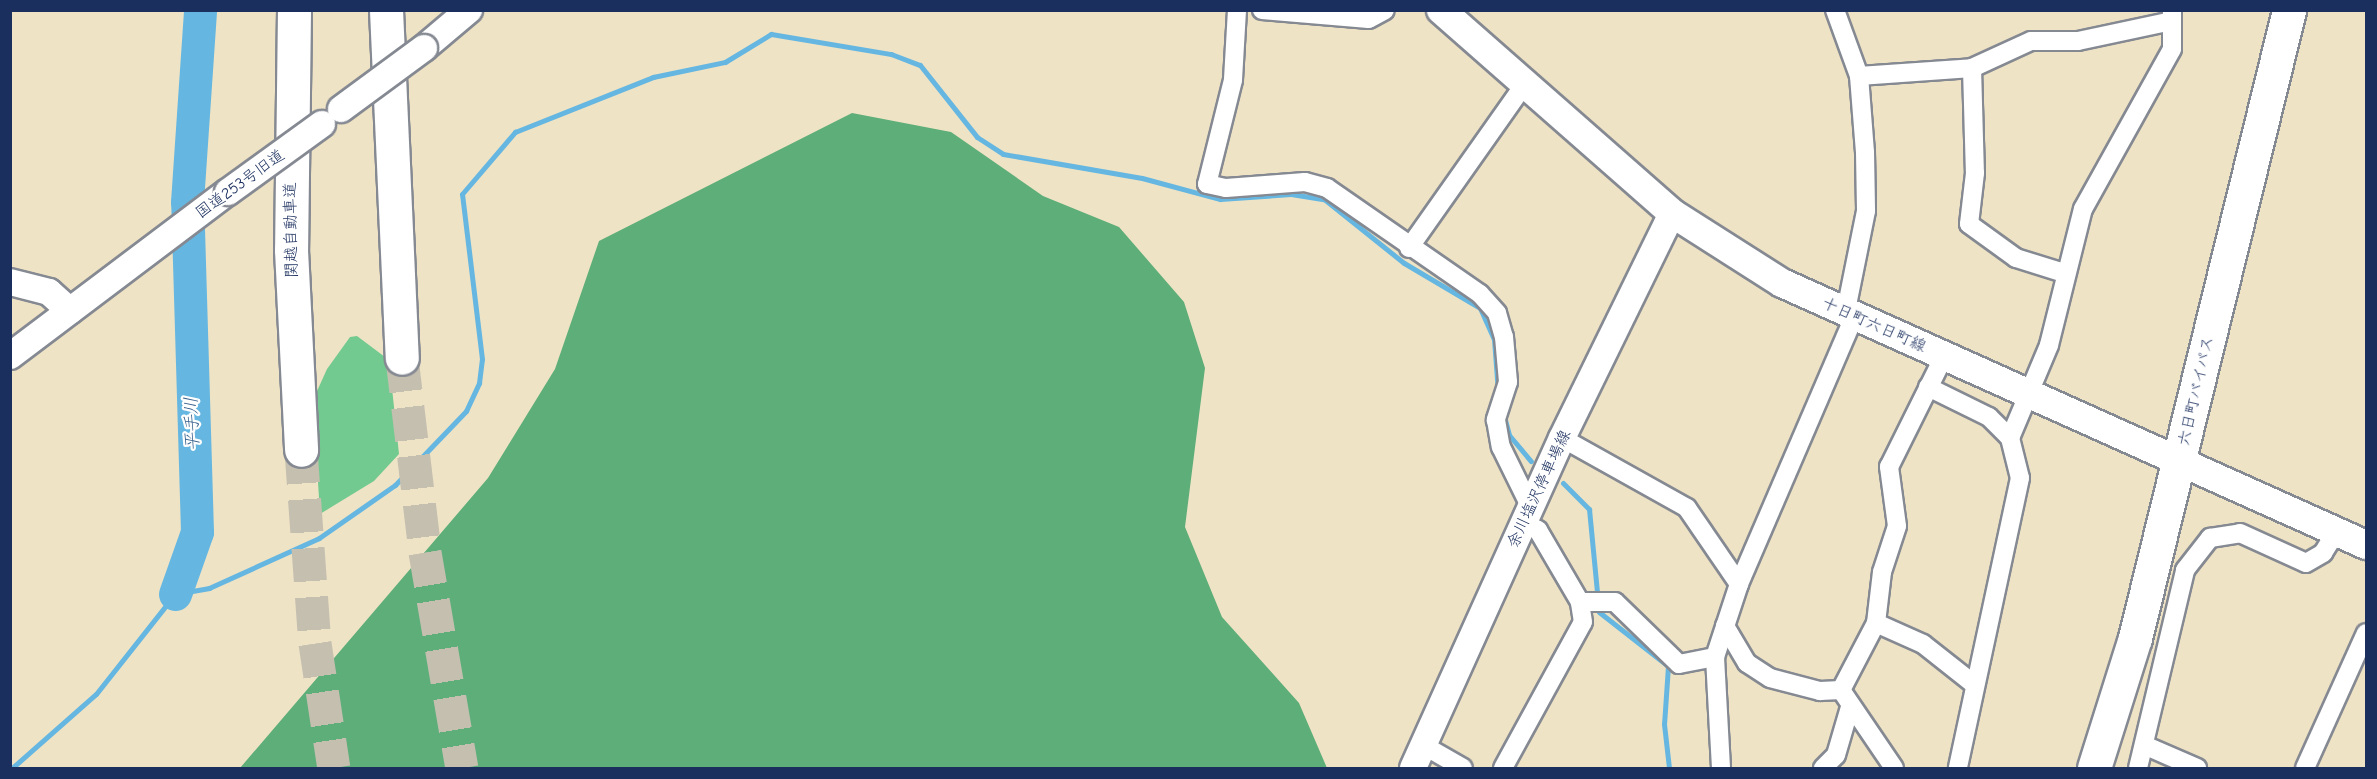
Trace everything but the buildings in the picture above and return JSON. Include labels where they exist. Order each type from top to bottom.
[{"type":"highway","name":"関越自動車道","points":[[294,10],[290,210],[301,450]]},
{"type":"highway","points":[[386,10],[402,358]]},
{"type":"highway","name":"六日町バイパス","points":[[2094,768],[2179,463],[2240,193],[2289,10]]},
{"type":"main road","name":"十日町六日町線","points":[[1441,10],[1672,213],[1849,316],[1944,356],[2179,463],[2367,545]]},
{"type":"street","name":"国道253号旧道","points":[[10,356],[424,48],[469,10]]},
{"type":"street","points":[[1237,10],[1233,80],[1207,184],[1226,188],[1305,182],[1327,188],[1409,248],[1480,294],[1497,313],[1508,382],[1496,420],[1501,447],[1527,514],[1580,602],[1579,629],[1503,768]]},
{"type":"street","points":[[1262,10],[1369,19],[1385,10]]},
{"type":"street","points":[[1721,768],[1715,657],[1739,584],[1849,316],[1866,211],[1859,76],[1835,10]]},
{"type":"street","points":[[1859,76],[1972,68],[2031,41],[2078,41],[2172,16],[2172,50],[2083,209],[2064,273],[2049,345],[2010,438]]},
{"type":"street","points":[[1972,68],[1975,172],[1969,224],[2016,258],[2064,273]]},
{"type":"street","points":[[1409,248],[1524,85]]},
{"type":"street","name":"余川塩沢停車場線","points":[[1413,768],[1562,438],[1672,213]]},
{"type":"street","points":[[10,282],[49,292],[70,310]]},
{"type":"street","points":[[1841,690],[1875,623],[1882,572],[1897,526],[1889,467],[1944,356]]},
{"type":"street","points":[[1928,387],[1989,417],[2010,438],[2020,478],[1958,768]]},
{"type":"street","points":[[1562,438],[1687,508],[1739,584]]},
{"type":"street","points":[[2138,768],[2185,570],[2210,538],[2240,533],[2306,563],[2323,553],[2336,532]]},
{"type":"street","points":[[1580,602],[1615,602],[1679,664],[1715,657]]},
{"type":"street","points":[[1875,623],[1923,645],[1975,685]]},
{"type":"street","points":[[1725,626],[1747,663],[1770,678],[1820,691],[1841,690]]},
{"type":"street","points":[[2305,768],[2367,633]]},
{"type":"street","points":[[1841,690],[1894,768]]},
{"type":"street","points":[[1823,768],[1836,755],[1851,707]]},
{"type":"street","points":[[1423,745],[1463,768]]},
{"type":"street","points":[[2144,745],[2197,768]]},
{"type":"green space","points":[[852,113],[951,132],[1043,196],[1119,227],[1184,302],[1205,368],[1185,527],[1222,617],[1299,703],[1327,768],[240,768],[488,478],[555,369],[599,241]]},
{"type":"green space","points":[[357,336],[389,360],[399,454],[374,481],[320,514],[313,400],[327,369],[350,337]]},
{"type":"waterway","name":"平手川","points":[[175,594],[197,532],[187,202],[200,10]]},
{"type":"waterway","points":[[12,768],[96,694],[175,594],[209,588],[319,538],[395,485],[466,411],[479,383],[482,359],[462,194],[515,132],[653,77],[725,62],[771,34],[891,54],[920,65],[977,137],[1003,154],[1142,178],[1220,199],[1291,194],[1324,199],[1404,263],[1480,308],[1494,339],[1498,392]]},
{"type":"waterway","points":[[1504,416],[1509,435],[1531,461]]},
{"type":"waterway","points":[[1563,483],[1589,509],[1599,612],[1668,666],[1664,724],[1669,768]]},
{"type":"tunnel","points":[[402,358],[425,552],[462,768]]},
{"type":"tunnel","points":[[301,450],[315,643],[334,768]]}]
